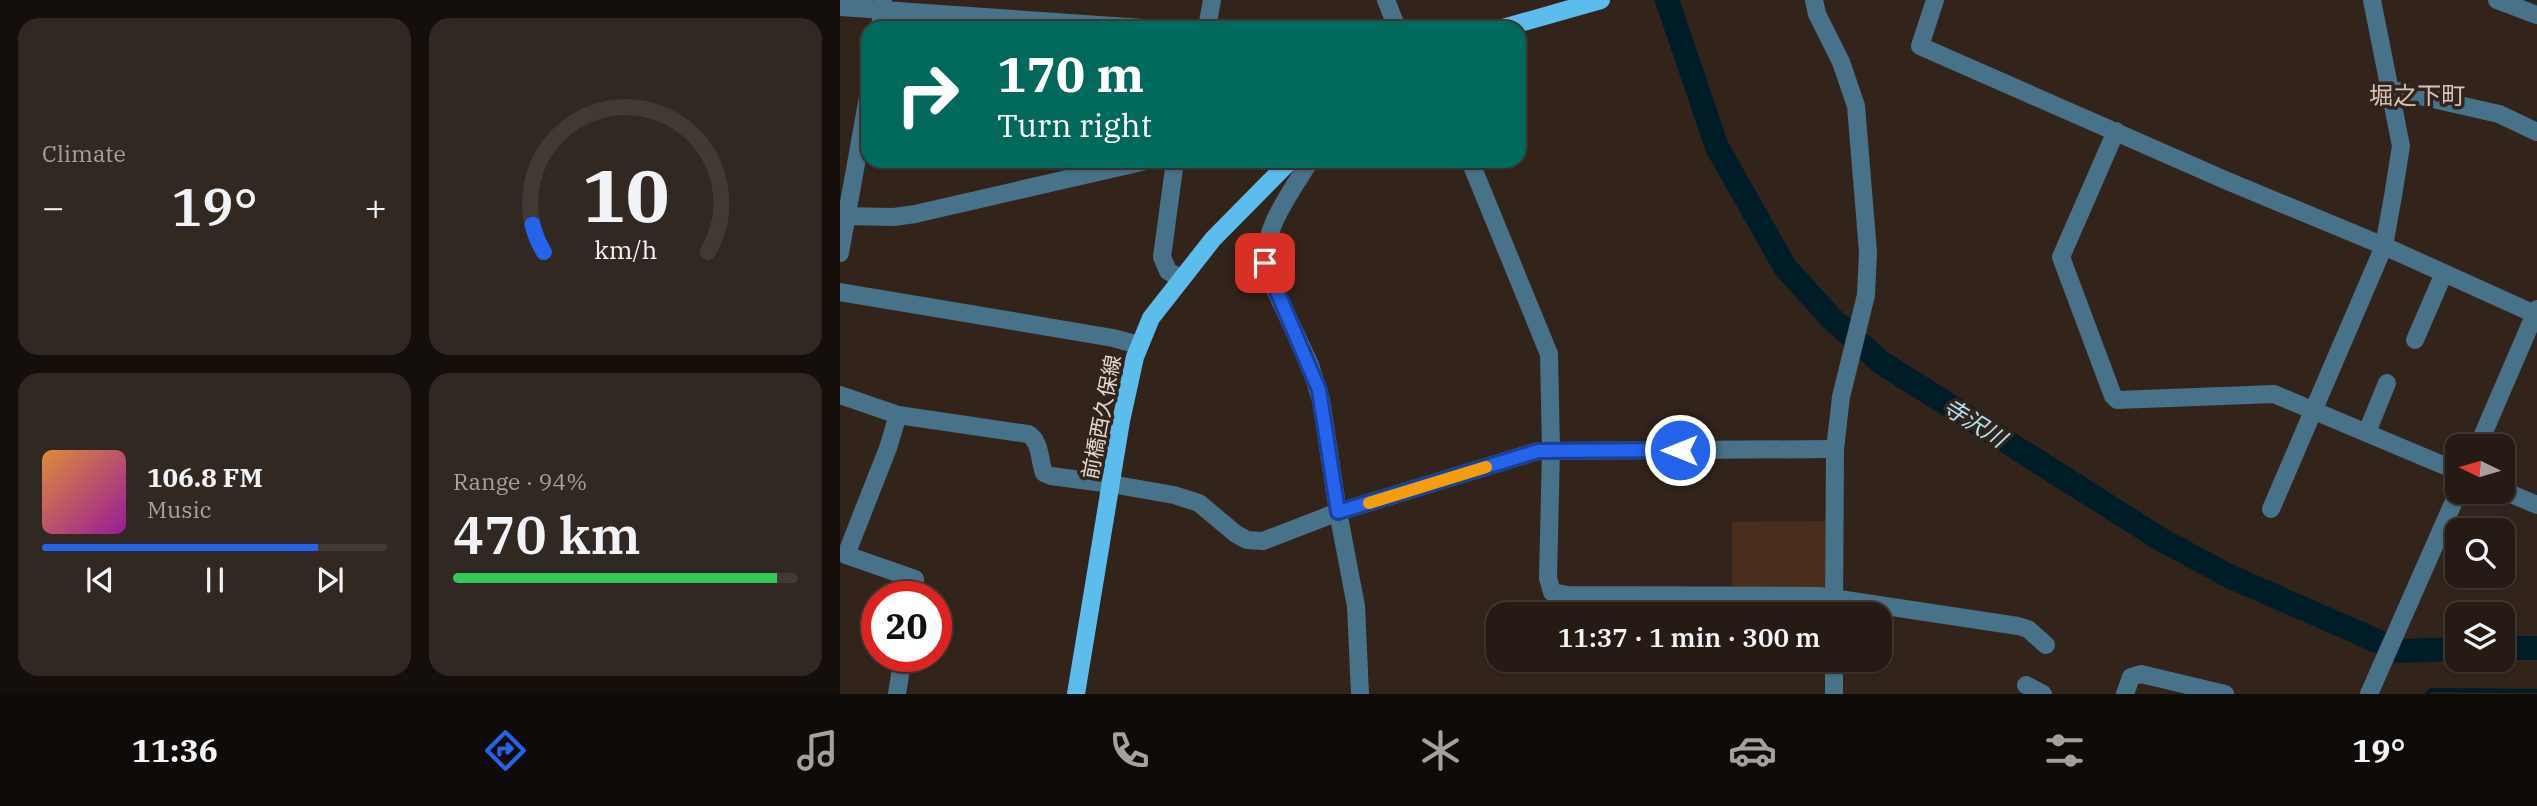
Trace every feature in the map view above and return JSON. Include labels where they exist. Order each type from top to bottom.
[{"type":"main road","points":[[1526,21],[1601,0]]},
{"type":"main road","name":"前橋西久保線","points":[[1076,694],[1128,383],[1139,345],[1151,318],[1213,239],[1283,168]]},
{"type":"street","points":[[1208,21],[1212,0]]},
{"type":"street","points":[[1386,0],[1394,21]]},
{"type":"street","points":[[1814,0],[1817,14],[1841,62],[1856,106],[1868,252],[1866,295],[1841,397],[1835,449],[1834,602]]},
{"type":"street","points":[[1934,0],[1920,46],[2225,180],[2536,312],[2483,434]]},
{"type":"street","points":[[2271,509],[2384,246],[2401,146],[2372,0]]},
{"type":"street","points":[[2497,0],[2537,15]]},
{"type":"street","points":[[840,6],[882,13],[1021,21]]},
{"type":"street","points":[[2392,94],[2398,91],[2500,114],[2537,132]]},
{"type":"street","points":[[2116,131],[2061,257],[2113,396],[2118,400],[2274,394],[2445,466]]},
{"type":"street","points":[[840,253],[844,217],[861,132]]},
{"type":"street","points":[[844,217],[894,217],[915,214],[1115,168]]},
{"type":"street","points":[[1174,168],[1162,257],[1168,271],[1181,279]]},
{"type":"street","points":[[1306,168],[1275,222],[1267,252],[1266,270],[1319,390],[1356,606],[1360,694]]},
{"type":"street","points":[[1473,168],[1549,354],[1551,450],[1548,578],[1552,593],[1805,596],[1822,602]]},
{"type":"street","points":[[2415,341],[2444,273]]},
{"type":"street","points":[[840,292],[1113,338],[1139,345]]},
{"type":"street","points":[[2367,432],[2387,383]]},
{"type":"street","points":[[840,395],[898,415],[1034,436],[1044,473],[1174,495],[1199,503],[1247,540],[1269,540],[1338,512],[1538,451],[1835,449]]},
{"type":"street","points":[[898,415],[888,449],[846,555],[915,581]]},
{"type":"street","points":[[2515,496],[2537,505]]},
{"type":"street","points":[[2369,694],[2453,504]]},
{"type":"street","points":[[1892,612],[2018,625],[2028,629],[2046,645]]},
{"type":"street","points":[[897,694],[900,672]]},
{"type":"street","points":[[1834,672],[1834,694]]},
{"type":"street","points":[[2125,694],[2131,677],[2141,674],[2225,694]]},
{"type":"street","points":[[2026,685],[2043,694]]},
{"type":"shaded area","points":[[1828,521],[1827,589],[1732,590],[1732,522]]},
{"type":"waterway","name":"寺沢川","points":[[1667,0],[1717,147],[1785,267],[1832,319],[1882,363],[2162,540],[2229,576],[2400,651],[2445,649]]},
{"type":"waterway","name":"寺沢川","points":[[2515,648],[2537,648]]},
{"type":"waterway","points":[[2427,694],[2431,690],[2537,691]]},
{"type":"slow traffic","points":[[1369,503],[1486,467]]},
{"type":"district","name":"堀之下町","points":[[2417,95]]},
{"type":"route","points":[[1265,263],[1319,390],[1338,512],[1538,451],[1680,450]]}]
